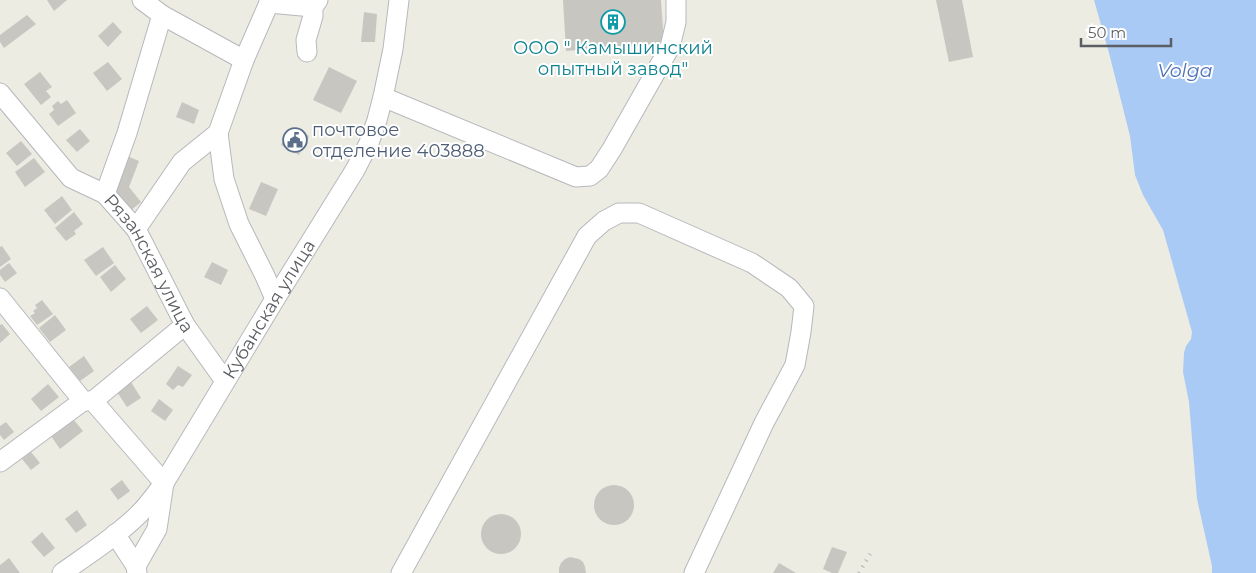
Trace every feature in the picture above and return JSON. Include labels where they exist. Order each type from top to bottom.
[{"type":"street","points":[[142,0],[162,15],[244,60]]},
{"type":"street","name":"Кубанская улица","points":[[62,573],[115,534],[138,515],[153,499],[355,170],[369,143],[384,97],[400,0]]},
{"type":"street","points":[[384,97],[576,177],[590,176],[599,169],[612,149],[670,47],[676,22],[676,0]]},
{"type":"street","points":[[275,299],[239,224],[224,179],[218,133],[244,60],[269,2],[316,4],[306,40],[307,52]]},
{"type":"street","points":[[105,194],[127,134],[162,15]]},
{"type":"street","name":"Рязанская улица","points":[[0,93],[71,178],[105,194],[136,229],[185,325],[225,381]]},
{"type":"street","points":[[136,229],[182,162],[218,133]]},
{"type":"street","points":[[401,573],[587,236],[604,221],[619,214],[639,214],[752,263],[789,288],[804,306],[795,365],[764,422],[694,573]]},
{"type":"street","points":[[2,305],[164,483],[157,529],[136,569]]},
{"type":"street","points":[[0,462],[88,401],[185,325]]},
{"type":"street","points":[[115,534],[136,569]]},
{"type":"water","name":"Volga","points":[[1094,0],[1256,0],[1256,573],[1212,573],[1197,499],[1189,402],[1183,372],[1184,353],[1191,339],[1192,332],[1163,230],[1143,195],[1135,175],[1130,136]]},
{"type":"building","points":[[47,0],[67,0],[54,11]]},
{"type":"building","name":"ООО \" Камышинский опытный завод\"","points":[[563,0],[661,0],[664,43],[566,51]]},
{"type":"building","points":[[936,0],[962,0],[973,57],[949,62]]},
{"type":"building","points":[[364,12],[377,14],[375,42],[361,42]]},
{"type":"building","points":[[27,15],[36,24],[4,48],[0,42],[0,35]]},
{"type":"building","points":[[113,22],[122,32],[108,47],[98,36]]},
{"type":"building","points":[[108,62],[122,79],[107,91],[93,73]]},
{"type":"building","points":[[329,67],[357,81],[341,113],[313,100]]},
{"type":"building","points":[[40,72],[52,87],[46,91],[51,97],[41,105],[24,84]]},
{"type":"building","points":[[67,100],[76,113],[58,126],[49,114],[54,110],[52,106],[58,101],[61,104]]},
{"type":"building","points":[[182,102],[199,110],[194,124],[176,117]]},
{"type":"building","name":"почтовое отделение 403888","points":[[292,127],[309,136],[299,155],[281,145]]},
{"type":"building","points":[[80,129],[90,141],[77,152],[66,140]]},
{"type":"building","points":[[21,141],[32,154],[17,166],[6,153]]},
{"type":"building","points":[[127,156],[139,161],[129,187],[141,202],[130,211],[114,190]]},
{"type":"building","points":[[34,158],[45,172],[25,187],[15,172]]},
{"type":"building","points":[[261,182],[278,189],[266,216],[249,209]]},
{"type":"building","points":[[62,196],[72,210],[55,224],[44,210]]},
{"type":"building","points":[[74,212],[83,224],[74,231],[76,234],[66,241],[55,228]]},
{"type":"building","points":[[2,246],[11,259],[0,267],[0,247]]},
{"type":"building","points":[[103,247],[114,263],[96,276],[84,260]]},
{"type":"building","points":[[212,262],[228,270],[221,285],[204,277]]},
{"type":"building","points":[[9,263],[17,273],[5,282],[0,275],[0,270]]},
{"type":"building","points":[[115,265],[126,279],[111,292],[100,277]]},
{"type":"building","points":[[42,300],[53,314],[37,325],[30,316],[35,313],[33,311],[37,308],[35,305]]},
{"type":"building","points":[[147,306],[158,320],[141,333],[130,319]]},
{"type":"building","points":[[55,315],[66,330],[50,342],[39,328]]},
{"type":"building","points":[[2,324],[10,334],[0,343],[0,325]]},
{"type":"building","points":[[84,356],[94,371],[80,381],[69,367]]},
{"type":"building","points":[[178,366],[192,375],[183,387],[178,385],[173,390],[166,384]]},
{"type":"building","points":[[131,382],[141,398],[127,407],[117,392]]},
{"type":"building","points":[[48,384],[59,397],[41,411],[31,399]]},
{"type":"building","points":[[159,399],[173,410],[165,421],[151,411]]},
{"type":"building","points":[[73,419],[83,431],[60,449],[51,436]]},
{"type":"building","points":[[6,422],[14,432],[4,440],[0,435],[0,426]]},
{"type":"building","points":[[31,452],[40,463],[31,470],[22,459]]},
{"type":"building","points":[[122,480],[130,491],[118,500],[110,489]]},
{"type":"building","points":[[618,485],[625,488],[631,494],[634,505],[633,513],[625,522],[618,525],[610,525],[603,522],[595,513],[594,501],[597,494],[606,486]]},
{"type":"building","points":[[77,510],[87,525],[76,533],[65,519]]},
{"type":"building","points":[[505,514],[512,517],[518,523],[521,534],[520,542],[512,551],[505,554],[497,554],[490,551],[482,542],[481,530],[484,523],[493,515]]},
{"type":"building","points":[[42,532],[55,548],[44,557],[31,542]]},
{"type":"building","points":[[832,547],[847,552],[838,573],[832,573],[823,569]]},
{"type":"building","points":[[570,557],[583,562],[586,573],[559,573],[561,563]]},
{"type":"building","points":[[9,558],[20,573],[0,573],[0,565]]},
{"type":"building","points":[[779,563],[796,573],[773,573]]},
{"type":"railway","points":[[859,573],[873,549]]},
{"type":"place","name":"ООО \" Камышинский опытный завод\"","points":[[613,22]]},
{"type":"place","name":"почтовое отделение 403888","points":[[295,140]]}]
